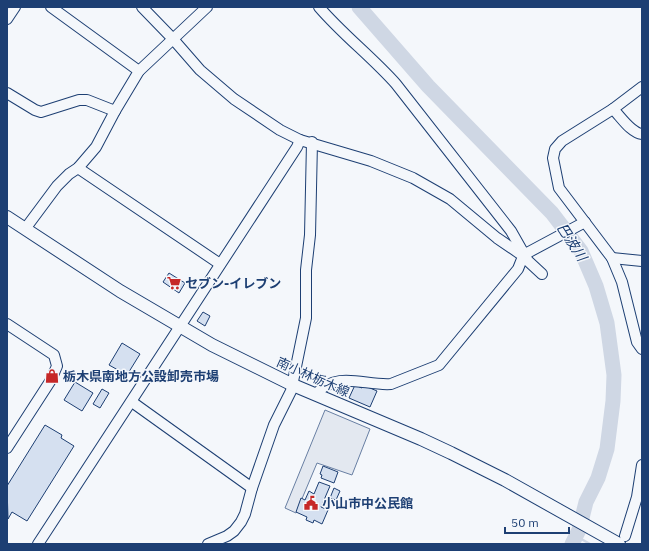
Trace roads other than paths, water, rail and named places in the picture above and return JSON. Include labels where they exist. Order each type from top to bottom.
[{"type":"main road","name":"南小林栃木線","points":[[7,217],[114,287],[242,361],[292,385],[421,438],[505,480],[560,511],[622,540]]},
{"type":"street","points":[[7,20],[15,7]]},
{"type":"street","points":[[51,7],[139,71]]},
{"type":"street","points":[[142,7],[200,70],[234,99],[280,130],[300,140],[312,142],[371,161],[413,178],[450,199],[497,238],[519,253],[527,253],[583,223]]},
{"type":"street","points":[[25,229],[57,186],[78,168],[96,147],[139,71],[207,7]]},
{"type":"street","points":[[319,7],[335,26],[396,84],[511,231],[527,253],[528,261],[542,274]]},
{"type":"street","points":[[642,87],[613,109],[562,141],[556,149],[553,158],[559,188],[583,223],[612,258],[622,282],[637,342],[642,348]]},
{"type":"street","points":[[7,93],[34,110],[42,112],[79,100],[87,100],[115,111]]},
{"type":"street","points":[[613,109],[631,128],[638,134],[642,134]]},
{"type":"street","points":[[38,544],[298,147],[300,140]]},
{"type":"street","points":[[208,544],[227,536],[234,531],[241,522],[245,514],[252,488],[274,425],[290,396],[306,318],[306,270],[310,235],[312,142]]},
{"type":"street","points":[[78,168],[220,264]]},
{"type":"street","points":[[316,394],[325,386],[344,380],[390,384],[439,365],[518,268],[527,253]]},
{"type":"street","points":[[612,258],[642,261]]},
{"type":"street","points":[[7,324],[54,355],[57,366],[51,380],[7,448]]},
{"type":"street","points":[[132,402],[252,488]]},
{"type":"street","points":[[622,540],[639,496],[642,465]]},
{"type":"waterway","name":"巴波川","points":[[359,7],[428,86],[552,213],[581,251],[596,286],[607,323],[614,375],[613,401],[607,449],[598,478],[586,502],[579,530],[572,544]]},
{"type":"waterway","points":[[576,536],[590,544]]},
{"type":"place","name":"セブン-イレブン","points":[[174,283]]},
{"type":"place","name":"栃木県南地方公設卸売市場","points":[[52,376]]},
{"type":"place","name":"小山市中公民館","points":[[311,503]]}]
